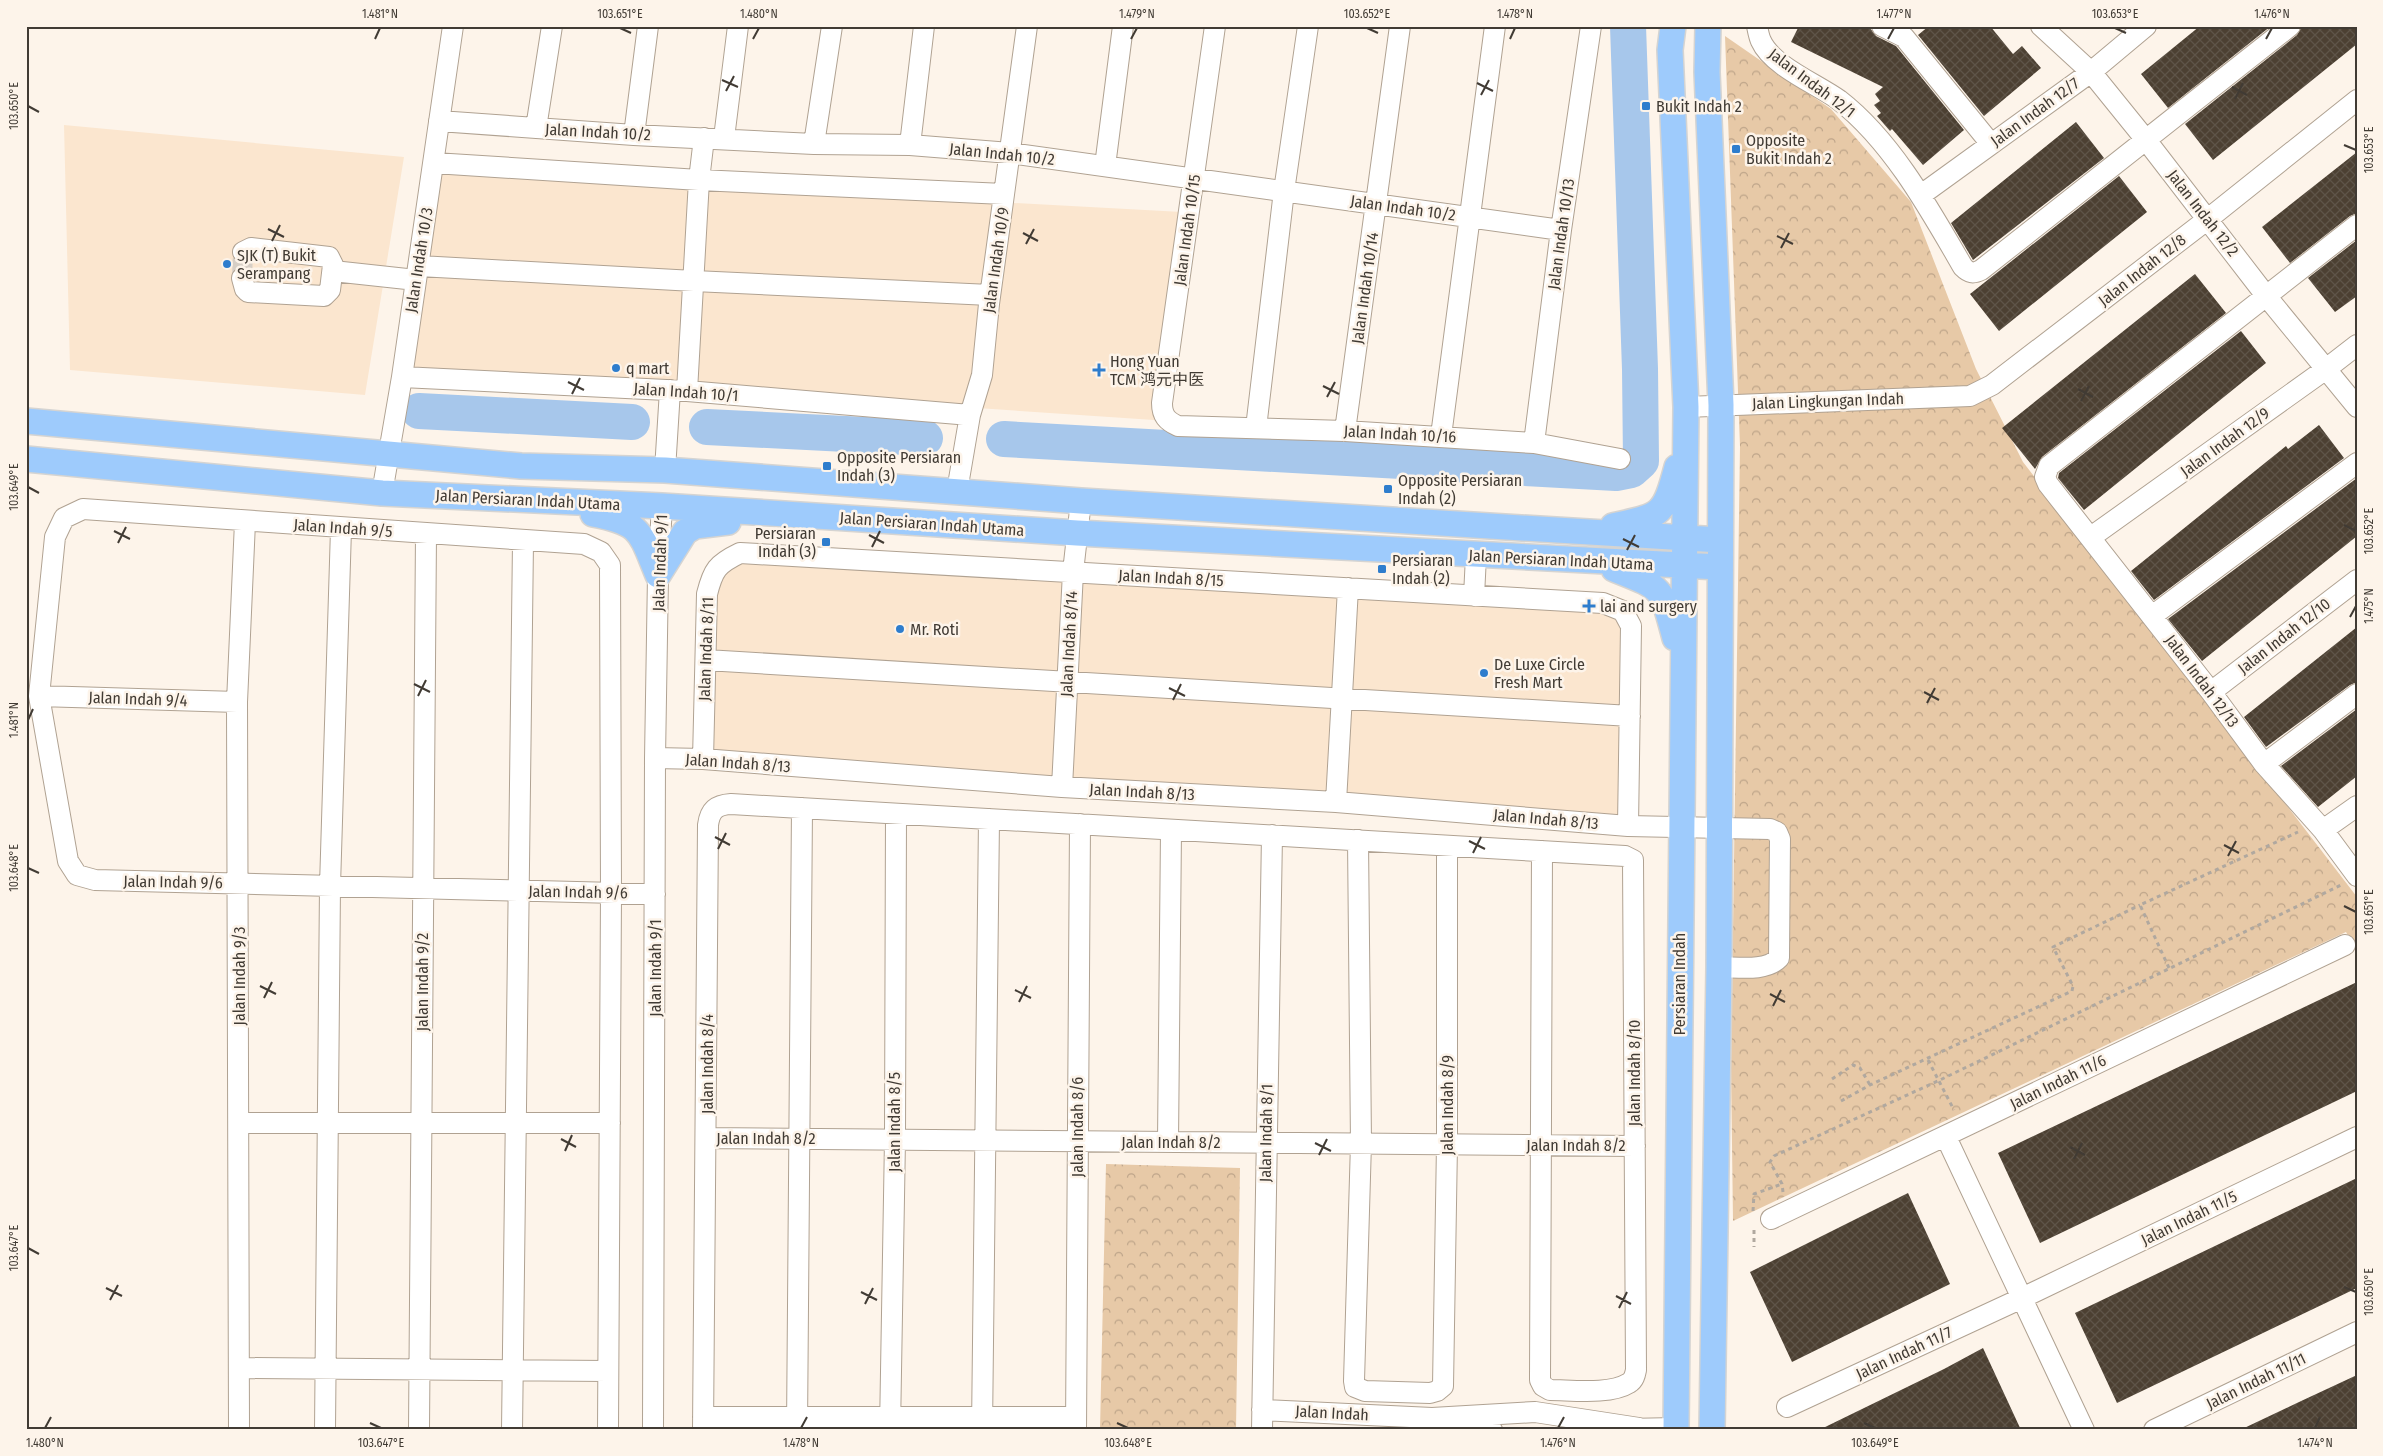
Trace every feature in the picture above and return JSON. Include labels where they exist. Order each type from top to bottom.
[{"type":"main road","points":[[1673,26],[1670,50],[1686,407],[1684,538]]},
{"type":"main road","points":[[1706,32],[1721,406],[1719,967],[1712,1430]]},
{"type":"main road","name":"Jalan Persiaran Indah Utama","points":[[26,421],[520,466],[665,470],[1081,501],[1720,540]]},
{"type":"main road","points":[[1590,532],[1656,515],[1665,504],[1671,490],[1686,433]]},
{"type":"main road","name":"Jalan Persiaran Indah Utama","points":[[26,459],[382,493],[662,506],[1077,533],[1476,556],[1719,567]]},
{"type":"main road","points":[[520,466],[637,484],[647,489],[662,506],[682,488],[734,491],[800,481]]},
{"type":"main road","points":[[518,500],[612,518],[628,523],[643,540],[658,575]]},
{"type":"main road","points":[[658,575],[684,532],[696,526],[805,515]]},
{"type":"main road","name":"Persiaran Indah","points":[[1677,1429],[1684,538]]},
{"type":"main road","points":[[1595,562],[1648,582],[1658,589],[1665,600],[1683,669]]},
{"type":"main road","points":[[1677,1429],[1694,1412],[1713,1332]]},
{"type":"street","name":"Jalan Indah 10/3","points":[[382,493],[402,378],[453,26]]},
{"type":"street","points":[[536,128],[552,26]]},
{"type":"street","points":[[634,135],[648,26]]},
{"type":"street","points":[[724,138],[738,26]]},
{"type":"street","points":[[814,144],[832,26]]},
{"type":"street","points":[[910,145],[924,26]]},
{"type":"street","name":"Jalan Indah 10/9","points":[[957,491],[970,414],[989,377],[1004,194],[1027,26]]},
{"type":"street","points":[[1105,166],[1123,26]]},
{"type":"street","name":"Jalan Indah 10/15","points":[[1178,426],[1168,422],[1162,412],[1162,403],[1215,26]]},
{"type":"street","points":[[1256,428],[1284,191],[1308,26]]},
{"type":"street","name":"Jalan Indah 10/14","points":[[1344,431],[1378,204],[1400,26]]},
{"type":"street","points":[[1441,436],[1468,217],[1495,26]]},
{"type":"street","name":"Jalan Indah 10/13","points":[[1534,443],[1561,230],[1591,26]]},
{"type":"street","points":[[1882,26],[1904,37],[1991,144]]},
{"type":"street","name":"Jalan Indah 12/2","points":[[2041,26],[2091,72],[2208,219],[2267,297],[2357,407]]},
{"type":"street","name":"Jalan Indah 12/7","points":[[1921,195],[2091,72],[2146,26]]},
{"type":"street","points":[[2146,140],[2290,26]]},
{"type":"street","name":"Jalan Indah 12/1","points":[[1759,34],[1767,51],[1782,64],[1838,100],[1856,115],[1921,195],[1963,267],[1968,272],[1975,273],[1981,270],[2146,140]]},
{"type":"street","name":"Jalan Indah 12/8","points":[[1970,396],[1992,385],[2208,219],[2357,100]]},
{"type":"street","name":"Jalan Indah 10/2","points":[[439,120],[634,135],[814,144],[910,145],[1010,153],[1561,230]]},
{"type":"street","points":[[665,470],[679,390],[694,281],[699,180],[704,138]]},
{"type":"street","points":[[434,163],[699,180],[1004,194]]},
{"type":"street","points":[[2267,297],[2357,225]]},
{"type":"street","points":[[242,278],[245,289],[248,292],[324,296],[330,290],[333,265],[330,257],[251,248],[244,252]]},
{"type":"street","points":[[332,271],[694,281],[995,302]]},
{"type":"street","name":"Jalan Indah 12/13","points":[[2267,297],[2049,466],[2045,477],[2048,484],[2211,692],[2264,764],[2323,830],[2347,876]]},
{"type":"street","name":"Jalan Indah 12/9","points":[[2091,537],[2357,345]]},
{"type":"street","name":"Jalan Indah 10/1","points":[[402,378],[679,390],[970,414]]},
{"type":"street","name":"Jalan Lingkungan Indah","points":[[1686,407],[1970,396]]},
{"type":"street","name":"Jalan Indah 10/16","points":[[1178,426],[1344,431],[1534,443],[1620,460]]},
{"type":"street","points":[[2152,616],[2357,463]]},
{"type":"street","name":"Jalan Indah 8/14","points":[[1062,787],[1073,572],[1081,501]]},
{"type":"street","name":"Jalan Indah 9/1","points":[[652,1430],[655,758],[658,575],[662,506]]},
{"type":"street","name":"Jalan Indah 9/5","points":[[84,509],[523,542],[584,544],[601,552],[610,565],[612,893]]},
{"type":"street","name":"Jalan Indah 9/6","points":[[84,509],[64,518],[55,537],[39,696],[68,861],[77,876],[95,880],[655,894]]},
{"type":"street","name":"Jalan Indah 9/3","points":[[239,1430],[237,702],[245,522]]},
{"type":"street","points":[[325,1430],[330,886],[341,528]]},
{"type":"street","name":"Jalan Indah 9/2","points":[[419,1430],[426,534]]},
{"type":"street","points":[[512,1430],[514,1123],[523,542]]},
{"type":"street","name":"Jalan Indah 8/15","points":[[740,553],[1602,603],[1623,611],[1632,626],[1630,716]]},
{"type":"street","name":"Jalan Indah 8/11","points":[[703,759],[707,594],[712,574],[722,561],[740,553]]},
{"type":"street","points":[[1474,596],[1476,556]]},
{"type":"street","name":"Jalan Indah 12/10","points":[[2211,692],[2357,580]]},
{"type":"street","points":[[1336,802],[1348,588]]},
{"type":"street","points":[[706,660],[1630,716],[1628,826]]},
{"type":"street","points":[[2264,764],[2357,694]]},
{"type":"street","name":"Jalan Indah 9/4","points":[[39,696],[237,702]]},
{"type":"street","name":"Jalan Indah 8/13","points":[[655,758],[703,759],[1062,787],[1336,802],[1628,826],[1681,829],[1770,829],[1777,832],[1780,839],[1779,958],[1774,964],[1754,967],[1719,967]]},
{"type":"street","name":"Jalan Indah 8/4","points":[[703,1424],[708,825],[710,815],[720,805],[802,808]]},
{"type":"street","points":[[2323,830],[2357,806]]},
{"type":"street","points":[[797,1423],[802,808],[1542,851],[1541,1145]]},
{"type":"street","name":"Jalan Indah 8/5","points":[[890,1423],[895,1139],[896,814]]},
{"type":"street","points":[[982,1424],[989,819]]},
{"type":"street","name":"Jalan Indah 8/6","points":[[1076,1424],[1080,824]]},
{"type":"street","points":[[1168,1142],[1171,830]]},
{"type":"street","name":"Jalan Indah 8/1","points":[[1262,1430],[1272,836]]},
{"type":"street","points":[[1358,840],[1360,1143]]},
{"type":"street","name":"Jalan Indah 8/9","points":[[1360,1143],[1355,1387],[1365,1391],[1430,1393],[1437,1391],[1443,1386],[1445,1364],[1448,1144],[1448,846]]},
{"type":"street","name":"Jalan Indah 8/10","points":[[1541,1145],[1540,1380],[1543,1386],[1550,1390],[1609,1390],[1629,1383],[1634,1378],[1636,1370],[1632,860],[1625,856],[1542,851]]},
{"type":"street","points":[[608,1430],[612,893]]},
{"type":"street","name":"Jalan Indah 11/6","points":[[1779,1216],[2345,945]]},
{"type":"street","points":[[239,1123],[610,1123]]},
{"type":"street","points":[[1954,1133],[2020,1299],[2084,1430]]},
{"type":"street","name":"Jalan Indah 11/5","points":[[2020,1299],[2357,1137]]},
{"type":"street","name":"Jalan Indah 8/2","points":[[706,1138],[1635,1146]]},
{"type":"street","name":"Jalan Indah 11/7","points":[[1787,1407],[2020,1299]]},
{"type":"street","name":"Jalan Indah 11/11","points":[[2154,1430],[2357,1332]]},
{"type":"street","points":[[239,1368],[608,1371]]},
{"type":"street","name":"Jalan Indah","points":[[1262,1410],[1432,1418],[1536,1412],[1639,1428]]},
{"type":"street","name":"Jalan Indah","points":[[1432,1418],[1492,1430]]},
{"type":"street","points":[[703,1424],[1076,1424]]},
{"type":"street","name":"Jalan Indah","points":[[1616,1430],[1639,1428],[1677,1429]]},
{"type":"path","points":[[1841,1101],[1870,1085],[1928,1060],[2072,990],[2073,986],[2053,947],[2302,831]]},
{"type":"path","points":[[1779,1216],[1782,1184],[1770,1162],[1774,1156],[1940,1080],[2343,885],[2347,876]]},
{"type":"path","points":[[2140,905],[2169,968]]},
{"type":"path","points":[[1928,1060],[1940,1080],[1954,1133]]},
{"type":"path","points":[[1832,1079],[1853,1066],[1860,1068],[1870,1085]]},
{"type":"shaded area","name":"SJK (T) Bukit Serampang","points":[[64,125],[404,157],[365,395],[70,370]]},
{"type":"shaded area","points":[[440,172],[1182,212],[1154,420],[411,370]]},
{"type":"shaded area","points":[[741,561],[1601,610],[1614,616],[1624,627],[1620,818],[1053,780],[711,752],[715,593],[718,578]]},
{"type":"green space","points":[[1725,36],[1831,109],[1911,202],[1976,369],[2023,462],[2357,897],[2357,952],[2346,932],[1733,1221],[1731,1068],[1740,446]]},
{"type":"green space","points":[[1106,1164],[1240,1168],[1236,1430],[1100,1430]]},
{"type":"building","points":[[1799,26],[1870,28],[1876,36],[1896,46],[1964,130],[1923,165],[1892,129],[1890,131],[1877,116],[1881,113],[1874,105],[1880,101],[1875,94],[1883,87],[1791,42]]},
{"type":"building","points":[[1929,26],[1990,26],[2013,54],[2022,46],[2041,68],[1984,116],[1918,35]]},
{"type":"building","points":[[2200,26],[2271,26],[2168,108],[2141,74]]},
{"type":"building","points":[[2302,26],[2357,26],[2357,44],[2213,160],[2185,124],[2297,35]]},
{"type":"building","points":[[2076,122],[2104,158],[1973,260],[1951,223]]},
{"type":"building","points":[[2357,152],[2357,213],[2350,216],[2290,263],[2262,227]]},
{"type":"building","points":[[2119,176],[2147,212],[1999,331],[1970,294]]},
{"type":"building","points":[[2357,240],[2357,296],[2335,312],[2308,278]]},
{"type":"building","points":[[2195,274],[2226,313],[2042,457],[2035,469],[2002,428]]},
{"type":"building","points":[[2241,331],[2266,363],[2084,510],[2058,478],[2059,473]]},
{"type":"building","points":[[2319,425],[2344,458],[2154,600],[2131,571],[2286,446],[2288,449]]},
{"type":"building","points":[[2357,478],[2357,536],[2202,661],[2168,619]]},
{"type":"building","points":[[2357,627],[2357,682],[2350,685],[2266,747],[2244,717]]},
{"type":"building","points":[[2357,709],[2357,776],[2318,807],[2281,766]]},
{"type":"building","points":[[2357,982],[2357,1091],[2040,1243],[1998,1153]]},
{"type":"building","points":[[2357,1178],[2357,1288],[2117,1403],[2075,1313]]},
{"type":"building","points":[[1908,1193],[1950,1284],[1792,1362],[1750,1272]]},
{"type":"building","points":[[1983,1348],[2021,1430],[1819,1430],[1944,1369]]},
{"type":"building","points":[[2357,1375],[2357,1430],[2240,1430],[2299,1402]]},
{"type":"waterway","points":[[1004,439],[1616,473],[1631,470],[1641,461],[1640,369],[1628,26]]},
{"type":"waterway","points":[[419,411],[632,422]]},
{"type":"waterway","points":[[707,427],[925,438]]},
{"type":"tunnel","points":[[242,278],[243,252]]},
{"type":"place","name":"Bukit Indah 2","points":[[1646,106]]},
{"type":"place","name":"Opposite Bukit Indah 2","points":[[1736,149]]},
{"type":"place","name":"SJK (T) Bukit Serampang","points":[[227,264]]},
{"type":"place","name":"q mart","points":[[616,368]]},
{"type":"place","name":"Hong Yuan TCM 鸿元中医","points":[[1099,370]]},
{"type":"place","name":"Opposite Persiaran Indah (3)","points":[[827,466]]},
{"type":"place","name":"Opposite Persiaran Indah (2)","points":[[1388,489]]},
{"type":"place","name":"Persiaran Indah (3)","points":[[826,542]]},
{"type":"place","name":"Persiaran Indah (2)","points":[[1382,569]]},
{"type":"place","name":"lai and surgery","points":[[1589,606]]},
{"type":"place","name":"Mr. Roti","points":[[900,629]]},
{"type":"place","name":"De Luxe Circle Fresh Mart","points":[[1484,673]]}]
